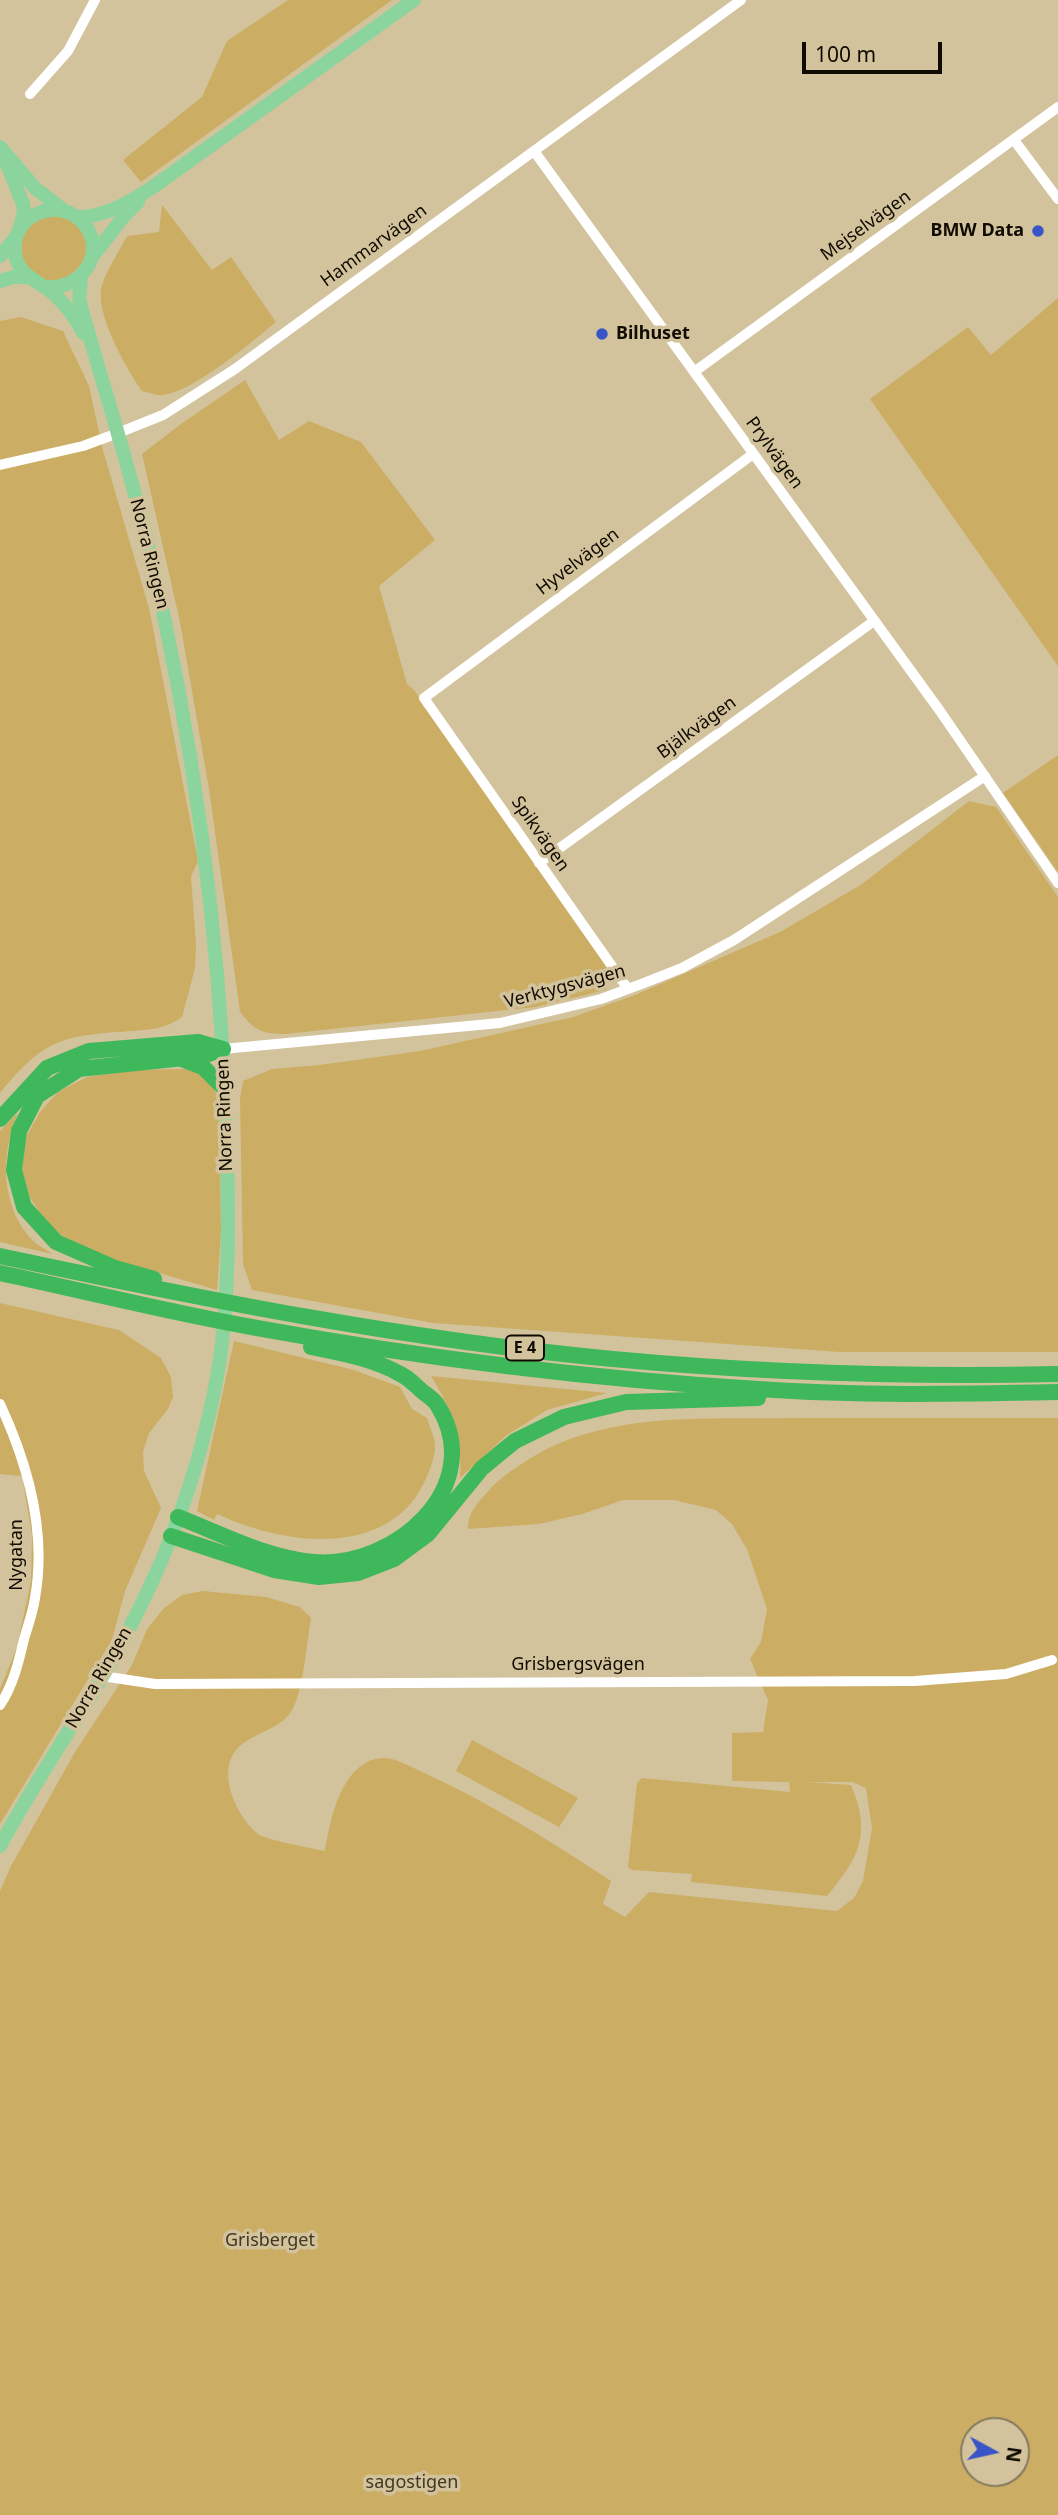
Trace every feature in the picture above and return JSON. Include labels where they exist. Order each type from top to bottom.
[{"type":"highway","points":[[0,1119],[47,1068],[89,1051],[198,1042],[223,1049]]},
{"type":"highway","name":"E 4","points":[[198,1297],[173,1285],[115,1268],[56,1242],[24,1207],[14,1170],[19,1131],[37,1096],[79,1069],[203,1056],[223,1049]]},
{"type":"highway","points":[[183,1058],[203,1066],[225,1089]]},
{"type":"highway","name":"E 4","points":[[0,1256],[198,1297],[343,1322],[611,1359],[876,1375],[1058,1374]]},
{"type":"highway","name":"E 4","points":[[0,1273],[256,1328],[489,1364],[625,1379],[812,1391],[902,1394],[1058,1392]]},
{"type":"highway","name":"E 4","points":[[178,1517],[282,1557],[316,1562],[337,1561],[383,1548],[402,1538],[433,1507],[450,1476],[453,1456],[450,1433],[438,1404],[403,1375],[347,1354],[292,1343],[256,1328]]},
{"type":"highway","name":"E 4","points":[[171,1536],[274,1570],[319,1577],[358,1573],[394,1559],[428,1534],[482,1468],[515,1441],[564,1417],[626,1402],[691,1398],[749,1399],[812,1391]]},
{"type":"main road","points":[[78,217],[103,213],[135,199],[414,0]]},
{"type":"main road","points":[[0,149],[24,211],[15,254],[27,277],[45,286],[60,287],[81,277],[92,257],[124,216],[153,187]]},
{"type":"main road","points":[[0,149],[36,188],[63,210],[78,217],[91,235],[92,257]]},
{"type":"main road","points":[[0,256],[18,232],[39,212],[63,210]]},
{"type":"main road","points":[[0,281],[27,277]]},
{"type":"main road","name":"Norra Ringen","points":[[0,1846],[102,1676],[155,1577],[178,1517],[201,1441],[221,1349],[227,1272],[223,1049],[207,874],[193,767],[178,680],[149,547],[79,299],[81,277]]},
{"type":"main road","name":"Norra Ringen","points":[[45,286],[73,314],[91,346]]},
{"type":"street","points":[[30,94],[68,51],[95,0]]},
{"type":"street","name":"Hammarvägen","points":[[0,465],[83,446],[163,415],[235,369],[741,0]]},
{"type":"street","name":"Mejselvägen","points":[[694,372],[1058,107]]},
{"type":"street","points":[[1014,139],[1058,199]]},
{"type":"street","name":"Prylvägen","points":[[534,151],[985,776],[1058,883]]},
{"type":"street","name":"Hyvelvägen","points":[[424,698],[753,454]]},
{"type":"street","name":"Bjälkvägen","points":[[539,863],[874,621]]},
{"type":"street","name":"Spikvägen","points":[[424,698],[628,989]]},
{"type":"street","name":"Verktygsvägen","points":[[223,1049],[500,1023],[601,999],[682,968],[734,940],[985,776]]},
{"type":"street","name":"Nygatan","points":[[0,1404],[15,1436],[32,1492],[38,1548],[36,1597],[19,1662],[0,1705]]},
{"type":"street","name":"Grisbergsvägen","points":[[102,1676],[155,1684],[915,1681],[1006,1674],[1052,1660]]},
{"type":"green space","points":[[288,0],[392,0],[141,182],[123,160],[202,97],[227,41]]},
{"type":"green space","points":[[162,205],[212,270],[231,257],[276,322],[206,375],[177,391],[161,395],[142,391],[129,370],[108,328],[101,290],[127,236],[159,232]]},
{"type":"green space","points":[[54,216],[77,226],[87,249],[77,272],[54,282],[31,272],[21,249],[31,226]]},
{"type":"green space","points":[[1058,298],[1058,666],[870,399],[968,327],[991,355]]},
{"type":"green space","points":[[21,317],[63,331],[89,386],[103,450],[149,608],[198,861],[191,877],[196,945],[195,968],[182,1017],[158,1028],[88,1035],[57,1043],[30,1061],[0,1093],[0,321]]},
{"type":"green space","points":[[245,380],[279,440],[309,421],[361,442],[435,540],[379,586],[407,684],[414,690],[610,969],[606,990],[535,1007],[286,1034],[260,1030],[240,1012],[209,789],[180,622],[142,454]]},
{"type":"green space","points":[[1058,755],[1058,872],[1003,793]]},
{"type":"green space","points":[[969,801],[996,807],[1058,897],[1058,1352],[839,1352],[433,1323],[252,1290],[243,1264],[240,1098],[243,1081],[272,1069],[420,1051],[573,1017],[635,995],[782,931],[862,884]]},
{"type":"green space","points":[[184,1069],[208,1079],[219,1102],[221,1232],[217,1290],[105,1257],[51,1230],[31,1199],[22,1174],[25,1139],[40,1112],[58,1092],[87,1077],[135,1070]]},
{"type":"green space","points":[[18,1113],[12,1129],[6,1163],[9,1197],[23,1228],[34,1242],[53,1254],[0,1242],[0,1131]]},
{"type":"green space","points":[[0,1303],[119,1330],[161,1358],[171,1377],[173,1397],[168,1409],[149,1433],[143,1452],[144,1471],[161,1508],[125,1591],[112,1640],[0,1824],[0,1689],[17,1647],[31,1580],[32,1536],[22,1476],[0,1474]]},
{"type":"green space","points":[[234,1341],[354,1370],[400,1387],[412,1409],[427,1418],[435,1444],[429,1472],[415,1498],[396,1517],[374,1530],[348,1537],[322,1539],[267,1532],[217,1514],[214,1520],[197,1511]]},
{"type":"green space","points":[[431,1376],[607,1393],[547,1410],[507,1435],[460,1478],[458,1437],[445,1401]]},
{"type":"green space","points":[[1058,1418],[1058,2515],[0,2515],[0,1891],[11,1866],[75,1752],[132,1665],[147,1629],[164,1608],[182,1595],[203,1591],[266,1597],[300,1607],[311,1618],[302,1680],[291,1712],[280,1723],[238,1748],[228,1769],[236,1805],[258,1834],[325,1851],[330,1823],[348,1780],[357,1769],[368,1762],[387,1758],[408,1765],[495,1809],[611,1881],[603,1904],[625,1917],[649,1892],[837,1911],[854,1898],[863,1881],[872,1828],[866,1788],[852,1782],[807,1782],[851,1785],[861,1818],[859,1845],[854,1857],[827,1896],[691,1882],[692,1874],[632,1870],[628,1867],[637,1783],[642,1778],[790,1792],[789,1782],[732,1781],[732,1733],[763,1732],[768,1700],[750,1659],[761,1642],[767,1609],[747,1549],[732,1524],[716,1510],[674,1500],[623,1500],[582,1514],[539,1524],[468,1529],[472,1512],[494,1485],[523,1463],[554,1446],[587,1433],[621,1426],[691,1419]]},
{"type":"green space","points":[[472,1740],[578,1798],[559,1827],[456,1771]]},
{"type":"place","name":"BMW Data","points":[[1038,231]]},
{"type":"place","name":"Bilhuset","points":[[602,334]]},
{"type":"park label","name":"Grisberget","points":[[270,2241]]},
{"type":"park label","name":"sagostigen","points":[[412,2483]]}]
